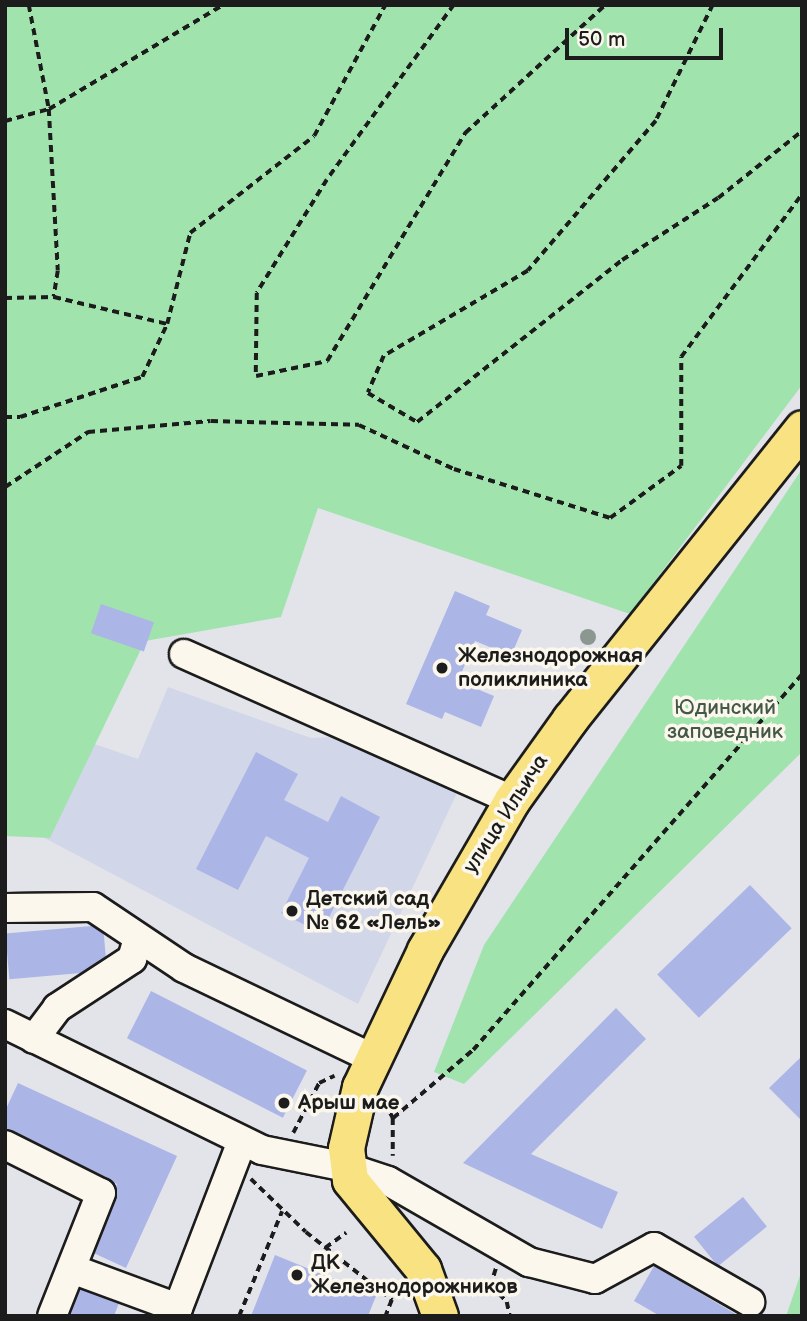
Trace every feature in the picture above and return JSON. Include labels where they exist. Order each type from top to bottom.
[{"type":"main road","name":"улица Ильича","points":[[346,1167],[351,1119],[372,1058],[466,875],[512,800],[570,719],[802,428]]},
{"type":"main road","points":[[346,1167],[359,1195],[423,1269],[440,1316]]},
{"type":"street","points":[[184,654],[512,800]]},
{"type":"street","points":[[5,908],[93,907],[137,941],[184,968],[372,1058]]},
{"type":"street","points":[[15,1036],[132,959],[137,941]]},
{"type":"street","points":[[15,1036],[262,1150],[346,1167],[388,1181],[529,1262],[595,1279],[654,1247],[750,1302]]},
{"type":"street","points":[[72,1269],[178,1308],[242,1141]]},
{"type":"street","points":[[5,1145],[101,1193],[52,1316]]},
{"type":"path","points":[[29,5],[49,109],[58,271],[54,297]]},
{"type":"path","points":[[5,121],[49,109],[223,5]]},
{"type":"path","points":[[5,417],[20,417],[142,377],[167,324],[190,233],[314,136],[385,5]]},
{"type":"path","points":[[454,5],[327,180],[257,293],[256,376],[327,361],[466,133],[605,5]]},
{"type":"path","points":[[713,5],[656,121],[528,271],[384,356],[368,393],[417,422],[622,260],[718,198],[802,131]]},
{"type":"path","points":[[5,487],[88,432],[211,421],[359,425],[453,469],[610,518],[681,466],[681,357],[802,194]]},
{"type":"path","points":[[5,298],[54,297],[167,324]]},
{"type":"path","points":[[393,1118],[473,1050],[802,674]]},
{"type":"path","points":[[382,1098],[393,1118],[393,1165]]},
{"type":"path","points":[[247,1175],[325,1248],[392,1300],[386,1316]]},
{"type":"path","points":[[239,1316],[283,1210]]},
{"type":"path","points":[[325,1248],[345,1233]]},
{"type":"path","points":[[505,1248],[491,1285],[508,1302],[510,1316]]},
{"type":"shaded area","name":"Детский сад № 62 «Лель»","points":[[168,687],[311,738],[332,737],[457,793],[358,1004],[5,817],[5,713],[138,759]]},
{"type":"green space","points":[[5,5],[802,5],[802,385],[630,614],[318,508],[281,617],[145,641],[50,838],[5,836]]},
{"type":"green space","name":"Юдинский заповедник","points":[[802,469],[802,752],[464,1084],[434,1072],[484,945]]},
{"type":"green space","points":[[802,1270],[802,1316],[786,1316]]},
{"type":"building","name":"Железнодорожная поликлиника","points":[[455,591],[490,606],[486,615],[522,630],[511,656],[475,641],[458,681],[494,696],[481,727],[445,712],[442,719],[406,704]]},
{"type":"building","points":[[101,604],[154,622],[144,652],[91,633]]},
{"type":"building","points":[[256,752],[298,774],[284,800],[328,822],[341,796],[380,817],[321,933],[281,913],[309,858],[266,836],[238,890],[196,869]]},
{"type":"building","points":[[750,885],[792,928],[699,1018],[657,975]]},
{"type":"building","points":[[103,925],[107,971],[9,979],[5,934]]},
{"type":"building","points":[[151,991],[307,1070],[283,1118],[127,1038]]},
{"type":"building","points":[[616,1008],[646,1039],[531,1154],[618,1192],[602,1229],[463,1163]]},
{"type":"building","points":[[802,1056],[802,1121],[769,1088]]},
{"type":"building","points":[[18,1083],[177,1156],[126,1268],[87,1250],[117,1184],[5,1133],[5,1111]]},
{"type":"building","points":[[743,1197],[767,1227],[718,1266],[694,1237]]},
{"type":"building","name":"ДК Железнодорожников","points":[[275,1255],[376,1296],[368,1316],[251,1316]]},
{"type":"building","points":[[654,1266],[739,1316],[660,1316],[634,1301]]},
{"type":"building","points":[[73,1284],[119,1303],[114,1316],[59,1316]]},
{"type":"place","name":"Железнодорожная поликлиника","points":[[442,668]]},
{"type":"place","name":"Детский сад № 62 «Лель»","points":[[292,911]]},
{"type":"place","name":"Арыш мае","points":[[284,1103]]},
{"type":"place","name":"ДК Железнодорожников","points":[[297,1275]]}]
